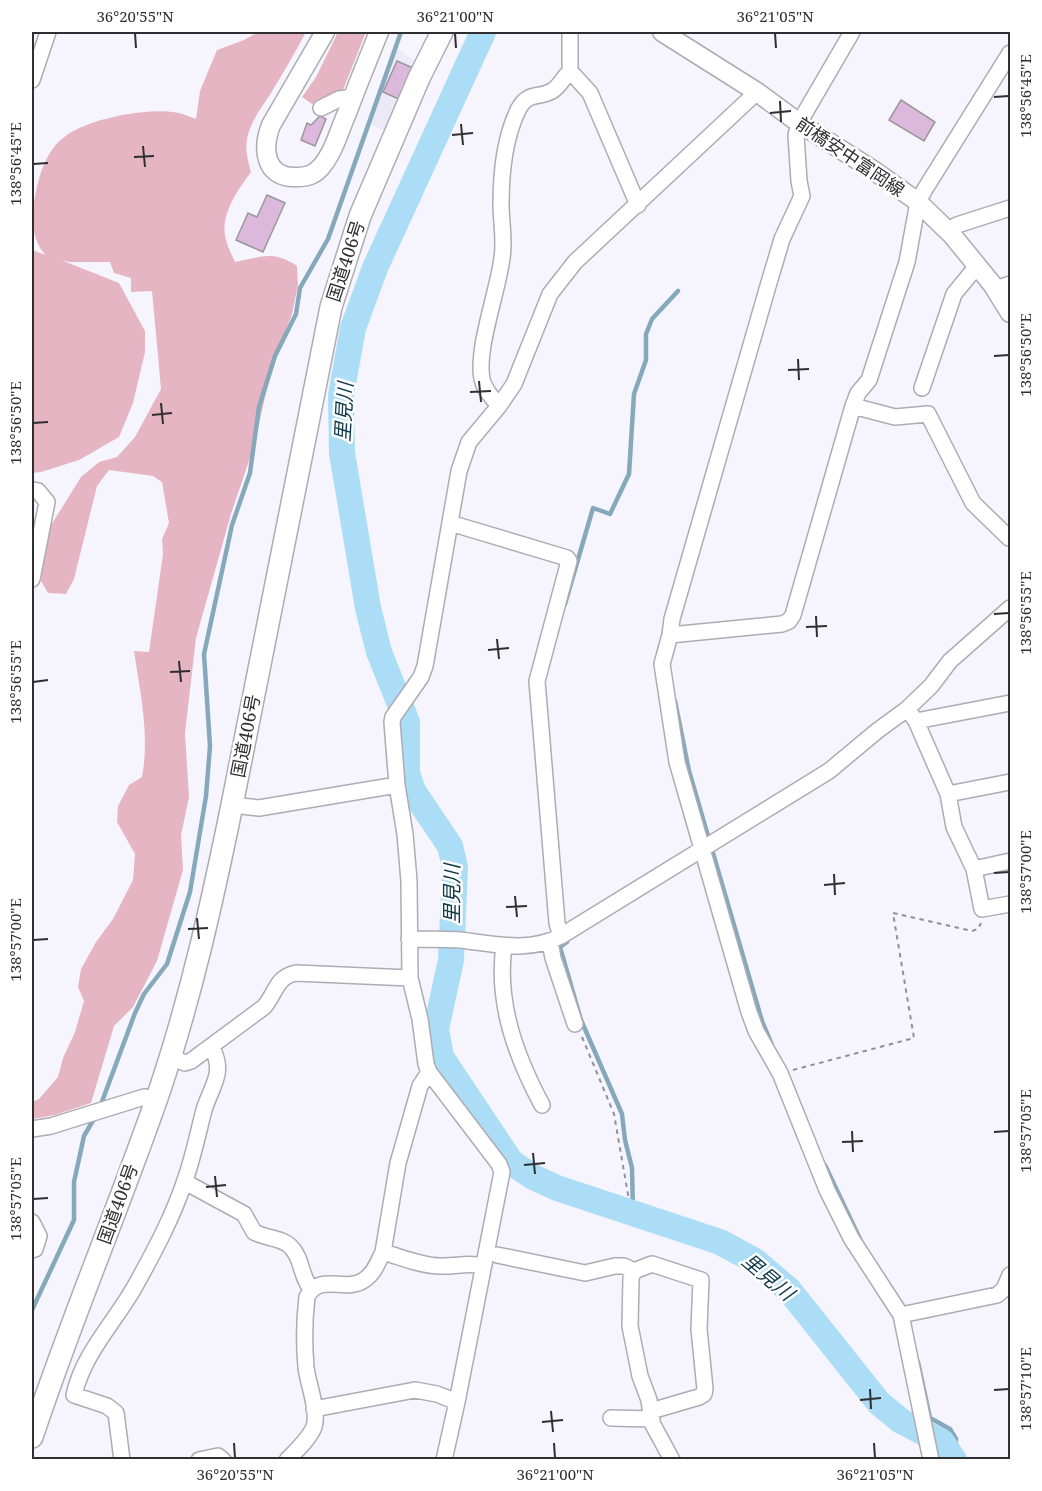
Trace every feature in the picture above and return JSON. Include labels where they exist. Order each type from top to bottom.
[{"type":"highway","name":"国道406号","points":[[32,1437],[156,1099],[193,976],[218,874],[331,307],[360,216],[419,78],[442,32]]},
{"type":"main road","points":[[325,32],[271,124],[265,140],[266,156],[272,169],[288,178],[306,177],[314,173],[329,155],[379,32]]},
{"type":"main road","name":"前橋安中富岡線","points":[[662,32],[757,92],[799,123],[918,202],[977,266],[1003,286],[1011,313]]},
{"type":"street","points":[[32,80],[48,32]]},
{"type":"street","points":[[499,406],[482,381],[482,365],[503,258],[501,179],[505,148],[510,129],[524,101],[529,97],[552,91],[570,71],[570,32]]},
{"type":"street","points":[[852,32],[799,123],[796,135],[802,196],[782,239],[672,619],[662,664],[677,762],[756,1031],[780,1073],[827,1190],[851,1238],[901,1315],[930,1453]]},
{"type":"street","points":[[670,635],[782,624],[789,621],[793,615],[853,406],[858,393],[869,380],[907,262],[918,202],[1011,53]]},
{"type":"street","points":[[570,71],[590,93],[638,205]]},
{"type":"street","points":[[444,1460],[502,1172],[499,1164],[429,1072],[426,1064],[420,1019],[410,978],[409,881],[391,729],[393,717],[422,677],[425,666],[459,471],[470,442],[514,384],[550,294],[575,262],[757,92]]},
{"type":"street","points":[[321,108],[339,99],[353,98]]},
{"type":"street","points":[[947,231],[957,225],[1011,208]]},
{"type":"street","points":[[922,388],[954,294],[977,266]]},
{"type":"street","points":[[853,406],[895,417],[928,414],[973,502],[1009,538],[1011,537]]},
{"type":"street","points":[[32,489],[38,491],[47,502],[32,579]]},
{"type":"street","points":[[450,523],[567,558],[569,561],[537,681],[557,923],[553,958],[575,1024]]},
{"type":"street","points":[[912,715],[950,661],[1011,608]]},
{"type":"street","points":[[409,939],[460,940],[504,946],[523,946],[556,939],[829,771],[877,731],[912,715],[1011,703]]},
{"type":"street","points":[[912,715],[948,794],[954,827],[974,869],[982,909],[1011,904]]},
{"type":"street","points":[[948,794],[1011,782]]},
{"type":"street","points":[[232,805],[259,808],[397,785]]},
{"type":"street","points":[[974,869],[1011,861]]},
{"type":"street","points":[[504,946],[502,957],[506,1018],[526,1075],[542,1105]]},
{"type":"street","points":[[170,1057],[185,1062],[191,1061],[264,1007],[271,999],[279,981],[286,975],[296,973],[410,978]]},
{"type":"street","points":[[122,1460],[116,1413],[107,1406],[74,1395],[76,1385],[96,1346],[133,1289],[160,1237],[184,1182],[210,1091],[219,1071],[212,1046]]},
{"type":"street","points":[[287,1460],[310,1434],[315,1423],[304,1343],[307,1297],[312,1290],[322,1284],[348,1286],[363,1281],[376,1267],[383,1252],[402,1145],[420,1086],[429,1072]]},
{"type":"street","points":[[32,1129],[51,1126],[144,1097],[156,1099]]},
{"type":"street","points":[[184,1182],[244,1214],[254,1232],[289,1244],[298,1257],[306,1283],[312,1290]]},
{"type":"street","points":[[32,1222],[39,1236],[32,1250]]},
{"type":"street","points":[[383,1252],[441,1267],[474,1263],[483,1266]]},
{"type":"street","points":[[497,1255],[585,1273],[615,1266],[624,1266],[634,1271]]},
{"type":"street","points":[[611,1418],[651,1415],[704,1394],[699,1329],[701,1280],[652,1264],[634,1271],[631,1278],[630,1326],[640,1376],[651,1415],[672,1460]]},
{"type":"street","points":[[901,1315],[1007,1294],[1011,1275]]},
{"type":"street","points":[[314,1409],[415,1390],[437,1394],[457,1402]]},
{"type":"street","points":[[199,1460],[218,1456],[223,1460]]},
{"type":"path","points":[[780,1073],[914,1038],[893,913],[972,931],[978,929],[983,919],[982,909]]},
{"type":"path","points":[[575,1024],[614,1114],[629,1200]]},
{"type":"shaded area","points":[[258,32],[306,32],[251,127],[246,147],[251,172],[227,212],[226,240],[235,262],[274,256],[297,266],[298,285],[292,314],[272,366],[254,446],[231,514],[196,638],[185,733],[189,797],[181,835],[183,870],[157,961],[133,1007],[114,1026],[91,1103],[55,1115],[32,1119],[32,1102],[39,1099],[58,1077],[63,1058],[75,1032],[84,1001],[78,987],[81,969],[96,942],[113,919],[133,880],[135,854],[117,822],[118,806],[129,785],[142,777],[145,729],[134,651],[149,652],[163,554],[162,539],[169,523],[162,482],[153,476],[109,470],[97,486],[74,579],[66,594],[48,593],[41,581],[48,530],[81,477],[99,462],[117,457],[135,437],[161,389],[152,291],[131,292],[131,278],[114,273],[110,262],[61,260],[119,283],[145,331],[145,352],[133,403],[119,437],[79,460],[32,473],[32,250],[46,255],[39,246],[33,227],[33,209],[37,189],[42,168],[52,150],[67,135],[78,129],[106,119],[137,113],[179,113],[196,119],[200,91],[217,50]]},
{"type":"shaded area","points":[[338,32],[366,32],[341,95],[312,104],[302,97],[316,77]]},
{"type":"shaded area","points":[[397,49],[419,64],[390,133],[370,124]]},
{"type":"building","points":[[397,61],[415,69],[401,100],[383,92]]},
{"type":"building","points":[[901,100],[935,122],[924,141],[889,120]]},
{"type":"building","points":[[320,116],[326,119],[315,146],[301,140],[307,123],[311,125]]},
{"type":"building","points":[[267,195],[285,203],[263,252],[236,240],[248,213],[257,217]]},
{"type":"waterway","points":[[100,1107],[135,1013],[144,994],[167,964],[190,892],[206,796],[210,746],[204,654],[232,525],[250,473],[259,407],[275,356],[296,314],[300,288],[328,239],[401,32]]},
{"type":"waterway","name":"里見川","points":[[483,32],[375,268],[353,328],[341,395],[342,453],[368,608],[379,652],[407,722],[407,773],[413,791],[450,846],[455,867],[451,960],[436,1029],[441,1057],[511,1162],[533,1177],[557,1188],[720,1242],[755,1261],[789,1290],[879,1403],[901,1421],[942,1442],[954,1460]]},
{"type":"waterway","points":[[565,604],[593,508],[610,514],[629,474],[634,394],[646,360],[646,334],[652,319],[678,291]]},
{"type":"waterway","points":[[675,701],[689,771],[762,1021],[772,1045]]},
{"type":"waterway","points":[[567,942],[560,947],[581,1020],[622,1114],[632,1168],[633,1213]]},
{"type":"waterway","points":[[32,1310],[74,1220],[74,1182],[84,1136],[95,1117]]},
{"type":"waterway","points":[[825,1165],[860,1239]]},
{"type":"waterway","points":[[918,1362],[930,1418],[950,1429],[956,1439],[954,1459]]}]
